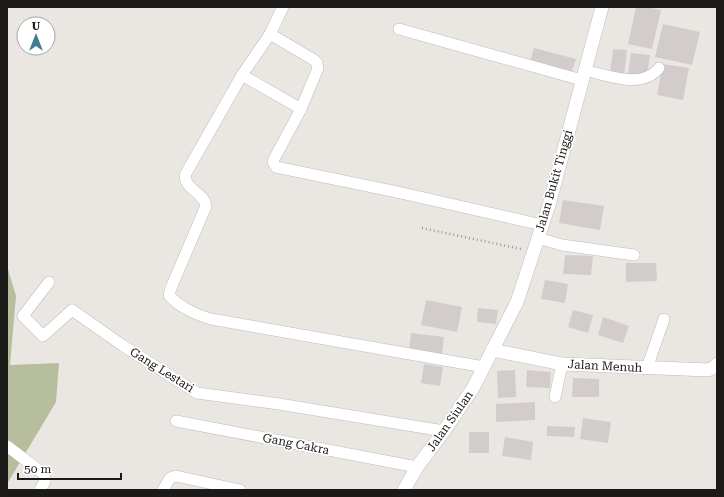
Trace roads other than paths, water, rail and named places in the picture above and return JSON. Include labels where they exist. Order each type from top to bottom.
[{"type":"street","points":[[283,7],[270,34],[242,75],[185,175],[185,181],[205,201],[206,206],[170,288],[169,295],[172,299],[194,313],[211,319],[484,367]]},
{"type":"street","name":"Jalan Bukit Tinggi","points":[[492,350],[517,302],[542,226],[602,7]]},
{"type":"street","points":[[399,29],[583,75],[640,79],[654,74],[659,68]]},
{"type":"street","points":[[270,34],[314,60],[317,63],[318,68],[301,109],[274,159],[274,165],[279,169],[397,192],[542,226]]},
{"type":"street","points":[[242,75],[301,109]]},
{"type":"street","points":[[538,238],[562,245],[634,255]]},
{"type":"street","name":"Gang Lestari","points":[[49,282],[23,316],[43,336],[72,310],[122,345],[197,393],[279,404],[444,431]]},
{"type":"street","points":[[647,368],[664,319]]},
{"type":"street","name":"Jalan Siulan","points":[[404,490],[417,467],[444,431],[473,388],[492,350]]},
{"type":"street","name":"Jalan Menuh","points":[[492,350],[562,364],[708,370],[717,364]]},
{"type":"street","points":[[555,398],[562,364]]},
{"type":"street","name":"Gang Cakra","points":[[176,421],[417,467]]},
{"type":"street","points":[[7,446],[42,472],[45,477],[45,481],[40,490]]},
{"type":"street","points":[[164,490],[170,478],[176,476],[240,490]]}]
